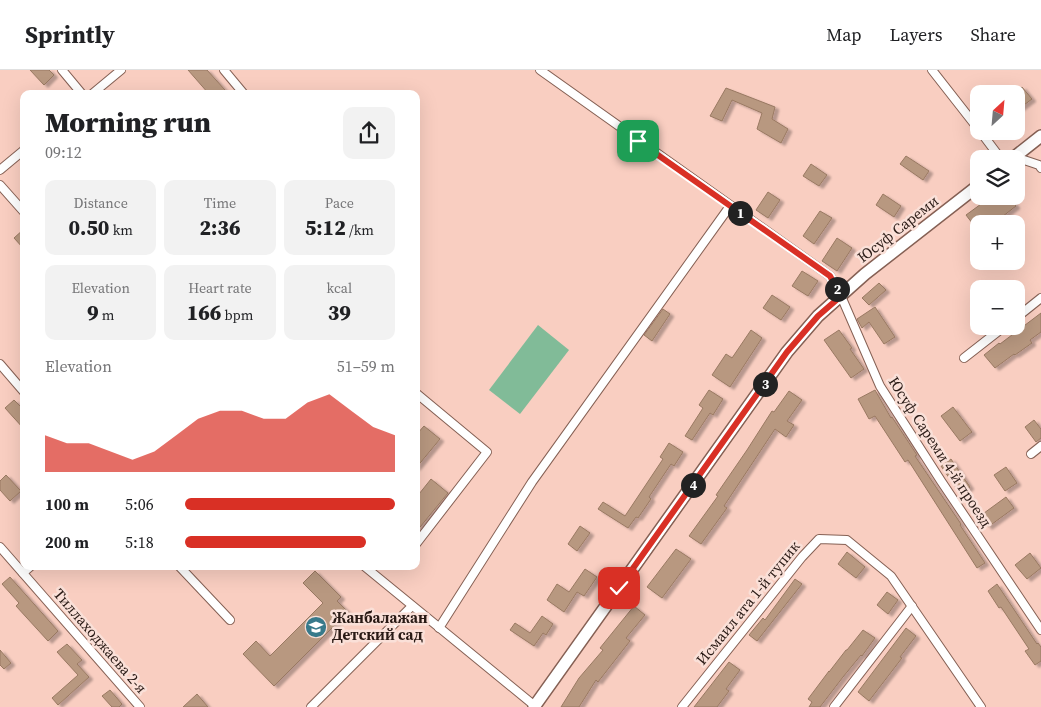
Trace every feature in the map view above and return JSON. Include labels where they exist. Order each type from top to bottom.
[{"type":"main road","points":[[1023,150],[1041,136]]},
{"type":"main road","name":"Юсуф Сареми","points":[[534,707],[787,352],[818,316],[865,274],[970,192]]},
{"type":"street","points":[[62,70],[79,90]]},
{"type":"street","points":[[97,90],[120,70]]},
{"type":"street","points":[[224,70],[241,90]]},
{"type":"street","name":"Юсуф Сареми 4-й проезд","points":[[540,70],[830,276],[841,296],[880,386],[940,481],[1041,630]]},
{"type":"street","points":[[932,70],[970,119]]},
{"type":"street","points":[[986,140],[994,150]]},
{"type":"street","points":[[0,170],[20,153]]},
{"type":"street","points":[[1025,162],[1041,168]]},
{"type":"street","points":[[0,185],[20,208]]},
{"type":"street","points":[[439,628],[532,482],[730,206]]},
{"type":"street","points":[[1025,311],[1041,298]]},
{"type":"street","points":[[964,358],[993,335]]},
{"type":"street","points":[[0,364],[20,387]]},
{"type":"street","points":[[420,396],[487,452],[420,539]]},
{"type":"street","points":[[1031,454],[1041,446]]},
{"type":"street","name":"Исмаил ата 1-й тупик","points":[[682,707],[802,557],[819,539],[847,540],[891,576],[912,606]]},
{"type":"street","name":"Тиллаходжаева 2-я","points":[[0,547],[20,570]]},
{"type":"street","name":"Тиллаходжаева 2-я","points":[[20,570],[140,707]]},
{"type":"street","points":[[23,573],[26,570]]},
{"type":"street","points":[[184,570],[230,620]]},
{"type":"street","points":[[369,570],[534,707]]},
{"type":"street","points":[[311,707],[412,606]]},
{"type":"street","points":[[834,707],[912,606],[981,707]]},
{"type":"street","points":[[126,707],[134,700]]},
{"type":"green space","points":[[538,325],[569,350],[520,414],[489,390]]},
{"type":"building","points":[[30,70],[49,70],[54,75],[44,85]]},
{"type":"building","points":[[188,70],[207,70],[225,90],[206,90]]},
{"type":"building","points":[[726,88],[775,107],[772,119],[788,129],[781,143],[757,129],[762,113],[732,100],[722,121],[710,116]]},
{"type":"building","points":[[1025,91],[1032,99],[1025,104]]},
{"type":"building","points":[[906,156],[929,171],[923,180],[900,164]]},
{"type":"building","points":[[811,164],[827,175],[819,186],[803,176]]},
{"type":"building","points":[[768,192],[780,200],[768,218],[756,210]]},
{"type":"building","points":[[883,194],[901,206],[894,217],[876,205]]},
{"type":"building","points":[[980,205],[1016,206],[1004,215],[970,215],[970,220],[966,215]]},
{"type":"building","points":[[820,211],[832,218],[814,244],[803,236]]},
{"type":"building","points":[[20,233],[20,245],[14,238]]},
{"type":"building","points":[[837,238],[852,248],[837,271],[822,261]]},
{"type":"building","points":[[802,271],[818,281],[808,296],[792,286]]},
{"type":"building","points":[[879,283],[886,290],[869,305],[862,298]]},
{"type":"building","points":[[772,295],[790,307],[781,320],[763,308]]},
{"type":"building","points":[[875,307],[895,337],[884,344],[869,322],[862,328],[857,319]]},
{"type":"building","points":[[663,309],[670,314],[652,341],[644,335]]},
{"type":"building","points":[[1041,313],[1041,332],[1030,340],[1032,343],[995,368],[984,355],[1012,335],[1025,335],[1025,325]]},
{"type":"building","points":[[751,330],[762,338],[730,387],[712,375],[726,354],[732,358]]},
{"type":"building","points":[[839,330],[864,369],[851,378],[824,340]]},
{"type":"building","points":[[709,390],[723,399],[713,415],[710,413],[692,440],[685,436],[703,408],[699,405]]},
{"type":"building","points":[[875,390],[891,418],[917,455],[915,456],[985,563],[977,568],[908,460],[905,462],[875,416],[869,419],[858,399]]},
{"type":"building","points":[[789,391],[802,400],[787,421],[794,425],[786,437],[775,429],[724,506],[727,508],[701,544],[689,536],[718,496],[716,495],[772,411],[774,412]]},
{"type":"building","points":[[14,400],[20,406],[20,425],[5,408]]},
{"type":"building","points":[[953,407],[972,432],[960,441],[941,416]]},
{"type":"building","points":[[1034,420],[1041,429],[1041,438],[1036,442],[1025,427]]},
{"type":"building","points":[[424,426],[440,439],[420,463],[420,430]]},
{"type":"building","points":[[669,443],[683,452],[674,466],[671,464],[649,497],[651,499],[638,518],[636,517],[628,528],[598,509],[603,502],[625,516],[663,459],[660,457]]},
{"type":"building","points":[[951,459],[970,487],[960,494],[941,466]]},
{"type":"building","points":[[1006,467],[1017,483],[1005,491],[994,475]]},
{"type":"building","points":[[6,475],[20,492],[10,501],[0,490],[0,481]]},
{"type":"building","points":[[431,479],[448,493],[420,527],[420,493]]},
{"type":"building","points":[[1006,497],[1014,508],[988,527],[980,516]]},
{"type":"building","points":[[580,526],[590,533],[577,551],[568,544]]},
{"type":"building","points":[[676,549],[691,559],[662,598],[647,587]]},
{"type":"building","points":[[847,552],[865,567],[856,578],[838,564]]},
{"type":"building","points":[[1030,553],[1041,568],[1027,579],[1015,565]]},
{"type":"building","points":[[585,569],[597,577],[584,596],[577,592],[564,612],[547,600],[557,584],[569,592]]},
{"type":"building","name":"Жанбалажан Детский сад","points":[[315,571],[341,597],[337,601],[348,612],[274,686],[243,654],[256,641],[270,656],[323,603],[303,583]]},
{"type":"building","points":[[10,577],[58,631],[48,641],[16,606],[19,603],[2,584]]},
{"type":"building","points":[[795,579],[802,584],[757,641],[749,635],[763,618],[765,620]]},
{"type":"building","points":[[997,584],[1037,644],[1041,647],[1041,661],[1035,665],[1025,651],[1029,649],[988,591]]},
{"type":"building","points":[[887,592],[898,600],[888,614],[877,605]]},
{"type":"building","points":[[634,606],[645,615],[626,638],[630,641],[598,682],[596,680],[579,707],[561,707],[579,678],[603,650],[600,648]]},
{"type":"building","points":[[542,616],[553,624],[546,635],[543,633],[534,646],[510,630],[515,623],[530,633]]},
{"type":"building","points":[[906,628],[916,636],[900,657],[902,658],[869,701],[858,692]]},
{"type":"building","points":[[863,630],[875,638],[820,707],[809,707],[812,702],[808,699]]},
{"type":"building","points":[[67,644],[82,660],[77,664],[89,677],[58,705],[52,698],[78,675],[57,652]]},
{"type":"building","points":[[0,650],[11,663],[4,669],[0,665]]},
{"type":"building","points":[[729,662],[740,670],[726,689],[729,691],[717,707],[694,707]]},
{"type":"building","points":[[110,690],[122,704],[119,707],[112,707],[102,696]]},
{"type":"building","points":[[197,694],[208,707],[183,707]]},
{"type":"place","name":"Жанбалажан Детский сад","points":[[316,627]]},
{"type":"route","points":[[619,588],[787,352],[818,316],[841,296],[830,276],[638,141]]}]
